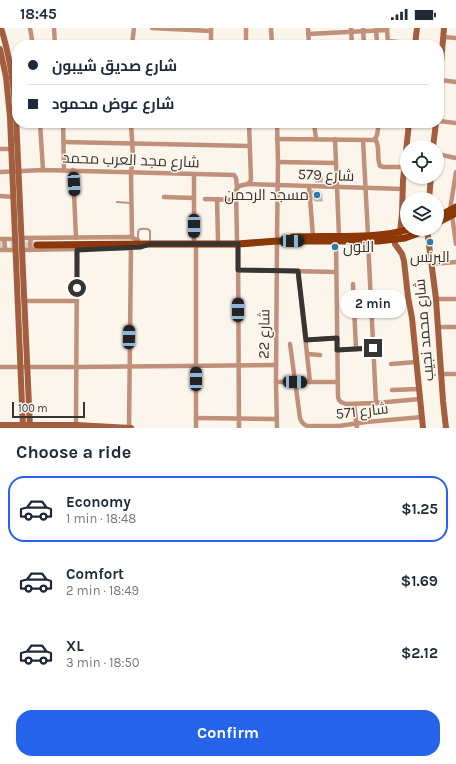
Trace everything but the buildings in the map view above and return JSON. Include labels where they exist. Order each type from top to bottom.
[{"type":"main road","points":[[444,214],[454,211]]},
{"type":"main road","points":[[444,218],[454,211]]},
{"type":"main road","points":[[368,238],[400,232]]},
{"type":"main road","points":[[35,242],[195,243],[238,242],[313,236],[338,239]]},
{"type":"main road","points":[[277,239],[395,239],[411,236]]},
{"type":"main road","points":[[195,243],[218,240],[238,242]]},
{"type":"street","points":[[2,28],[10,66],[12,85]]},
{"type":"street","points":[[30,28],[32,40]]},
{"type":"street","points":[[54,28],[55,40]]},
{"type":"street","points":[[133,40],[134,28]]},
{"type":"street","points":[[152,28],[211,30]]},
{"type":"street","points":[[246,28],[246,40]]},
{"type":"street","points":[[271,28],[272,40]]},
{"type":"street","points":[[308,28],[309,40]]},
{"type":"street","points":[[416,40],[417,28]]},
{"type":"street","points":[[443,40],[444,28]]},
{"type":"street","points":[[376,29],[377,40]]},
{"type":"street","points":[[308,34],[351,30],[387,29],[388,40]]},
{"type":"street","points":[[351,30],[352,40]]},
{"type":"street","points":[[363,30],[364,40]]},
{"type":"street","points":[[443,37],[456,38]]},
{"type":"street","points":[[0,49],[12,102]]},
{"type":"street","points":[[444,80],[456,82]]},
{"type":"street","points":[[444,122],[456,123]]},
{"type":"street","points":[[13,128],[11,149],[16,171],[13,197],[24,301],[30,426]]},
{"type":"street","points":[[15,128],[18,239]]},
{"type":"street","points":[[40,128],[43,170]]},
{"type":"street","points":[[63,128],[64,170]]},
{"type":"street","points":[[0,425],[76,425],[129,428],[129,367],[133,242],[131,203],[131,173],[133,157],[131,128]]},
{"type":"street","points":[[239,428],[238,242],[236,200],[237,188],[241,185],[248,184],[251,180],[249,128]]},
{"type":"street","name":"شارع 22","points":[[277,128],[277,428]]},
{"type":"street","points":[[315,128],[316,139]]},
{"type":"street","points":[[375,139],[378,128]]},
{"type":"street","points":[[407,140],[408,128]]},
{"type":"street","points":[[434,140],[435,128]]},
{"type":"street","points":[[277,138],[375,139]]},
{"type":"street","points":[[335,139],[338,239],[336,272],[338,397],[344,404],[420,399]]},
{"type":"street","points":[[375,139],[378,143],[378,162],[380,166],[400,167]]},
{"type":"street","points":[[363,140],[376,403]]},
{"type":"street","points":[[64,142],[250,146]]},
{"type":"street","points":[[0,149],[11,149]]},
{"type":"street","points":[[444,155],[456,158]]},
{"type":"street","points":[[278,162],[336,163]]},
{"type":"street","points":[[73,170],[76,238]]},
{"type":"street","name":"شارع مجد العرب محمد","points":[[0,172],[73,170],[234,175],[236,178],[237,188]]},
{"type":"street","points":[[456,172],[454,211],[456,244]]},
{"type":"street","points":[[194,174],[196,428]]},
{"type":"street","name":"شارع 579","points":[[248,184],[403,189]]},
{"type":"street","points":[[403,184],[403,192]]},
{"type":"street","points":[[309,186],[313,236]]},
{"type":"street","points":[[0,196],[13,197]]},
{"type":"street","points":[[164,197],[194,198]]},
{"type":"street","points":[[206,199],[236,200]]},
{"type":"street","points":[[217,199],[218,240]]},
{"type":"street","name":"شارع محمد نجيب","points":[[428,236],[436,299],[446,428]]},
{"type":"street","points":[[133,242],[77,250],[2,250],[5,246],[2,239],[18,239],[35,242],[76,238],[133,242],[141,247],[150,242]]},
{"type":"street","points":[[395,239],[395,244],[402,254],[404,261],[412,318],[423,428]]},
{"type":"street","points":[[31,250],[30,244],[35,242]]},
{"type":"street","points":[[19,250],[20,368],[23,426]]},
{"type":"street","points":[[76,425],[77,250]]},
{"type":"street","points":[[432,264],[456,262]]},
{"type":"street","points":[[238,270],[336,272]]},
{"type":"street","points":[[298,271],[310,382]]},
{"type":"street","points":[[353,284],[356,349]]},
{"type":"street","points":[[436,299],[456,298]]},
{"type":"street","points":[[24,301],[77,301]]},
{"type":"street","points":[[438,327],[456,327]]},
{"type":"street","points":[[306,340],[337,338]]},
{"type":"street","points":[[290,344],[295,382]]},
{"type":"street","points":[[337,350],[373,348]]},
{"type":"street","points":[[307,354],[320,355]]},
{"type":"street","points":[[391,364],[416,362]]},
{"type":"street","points":[[0,367],[276,365]]},
{"type":"street","points":[[441,374],[456,374]]},
{"type":"street","points":[[276,382],[338,382]]},
{"type":"street","name":"شارع 571","points":[[295,382],[300,418],[302,423],[307,426],[357,426],[422,417]]},
{"type":"street","points":[[392,390],[419,389]]},
{"type":"street","points":[[354,404],[357,426]]},
{"type":"street","points":[[196,418],[276,420]]},
{"type":"lane","points":[[117,202],[131,203]]},
{"type":"lane","points":[[133,242],[141,228],[149,230],[150,242]]},
{"type":"tunnel","points":[[0,245],[36,245]]},
{"type":"place","name":"مسجد الرحمن","points":[[317,195]]},
{"type":"place","name":"البرنس","points":[[430,242]]},
{"type":"place","name":"النون","points":[[335,247]]},
{"type":"route","points":[[77,288],[77,250],[141,247],[150,244],[238,244],[238,270],[298,271],[306,340],[337,338],[337,350],[373,348]]}]
